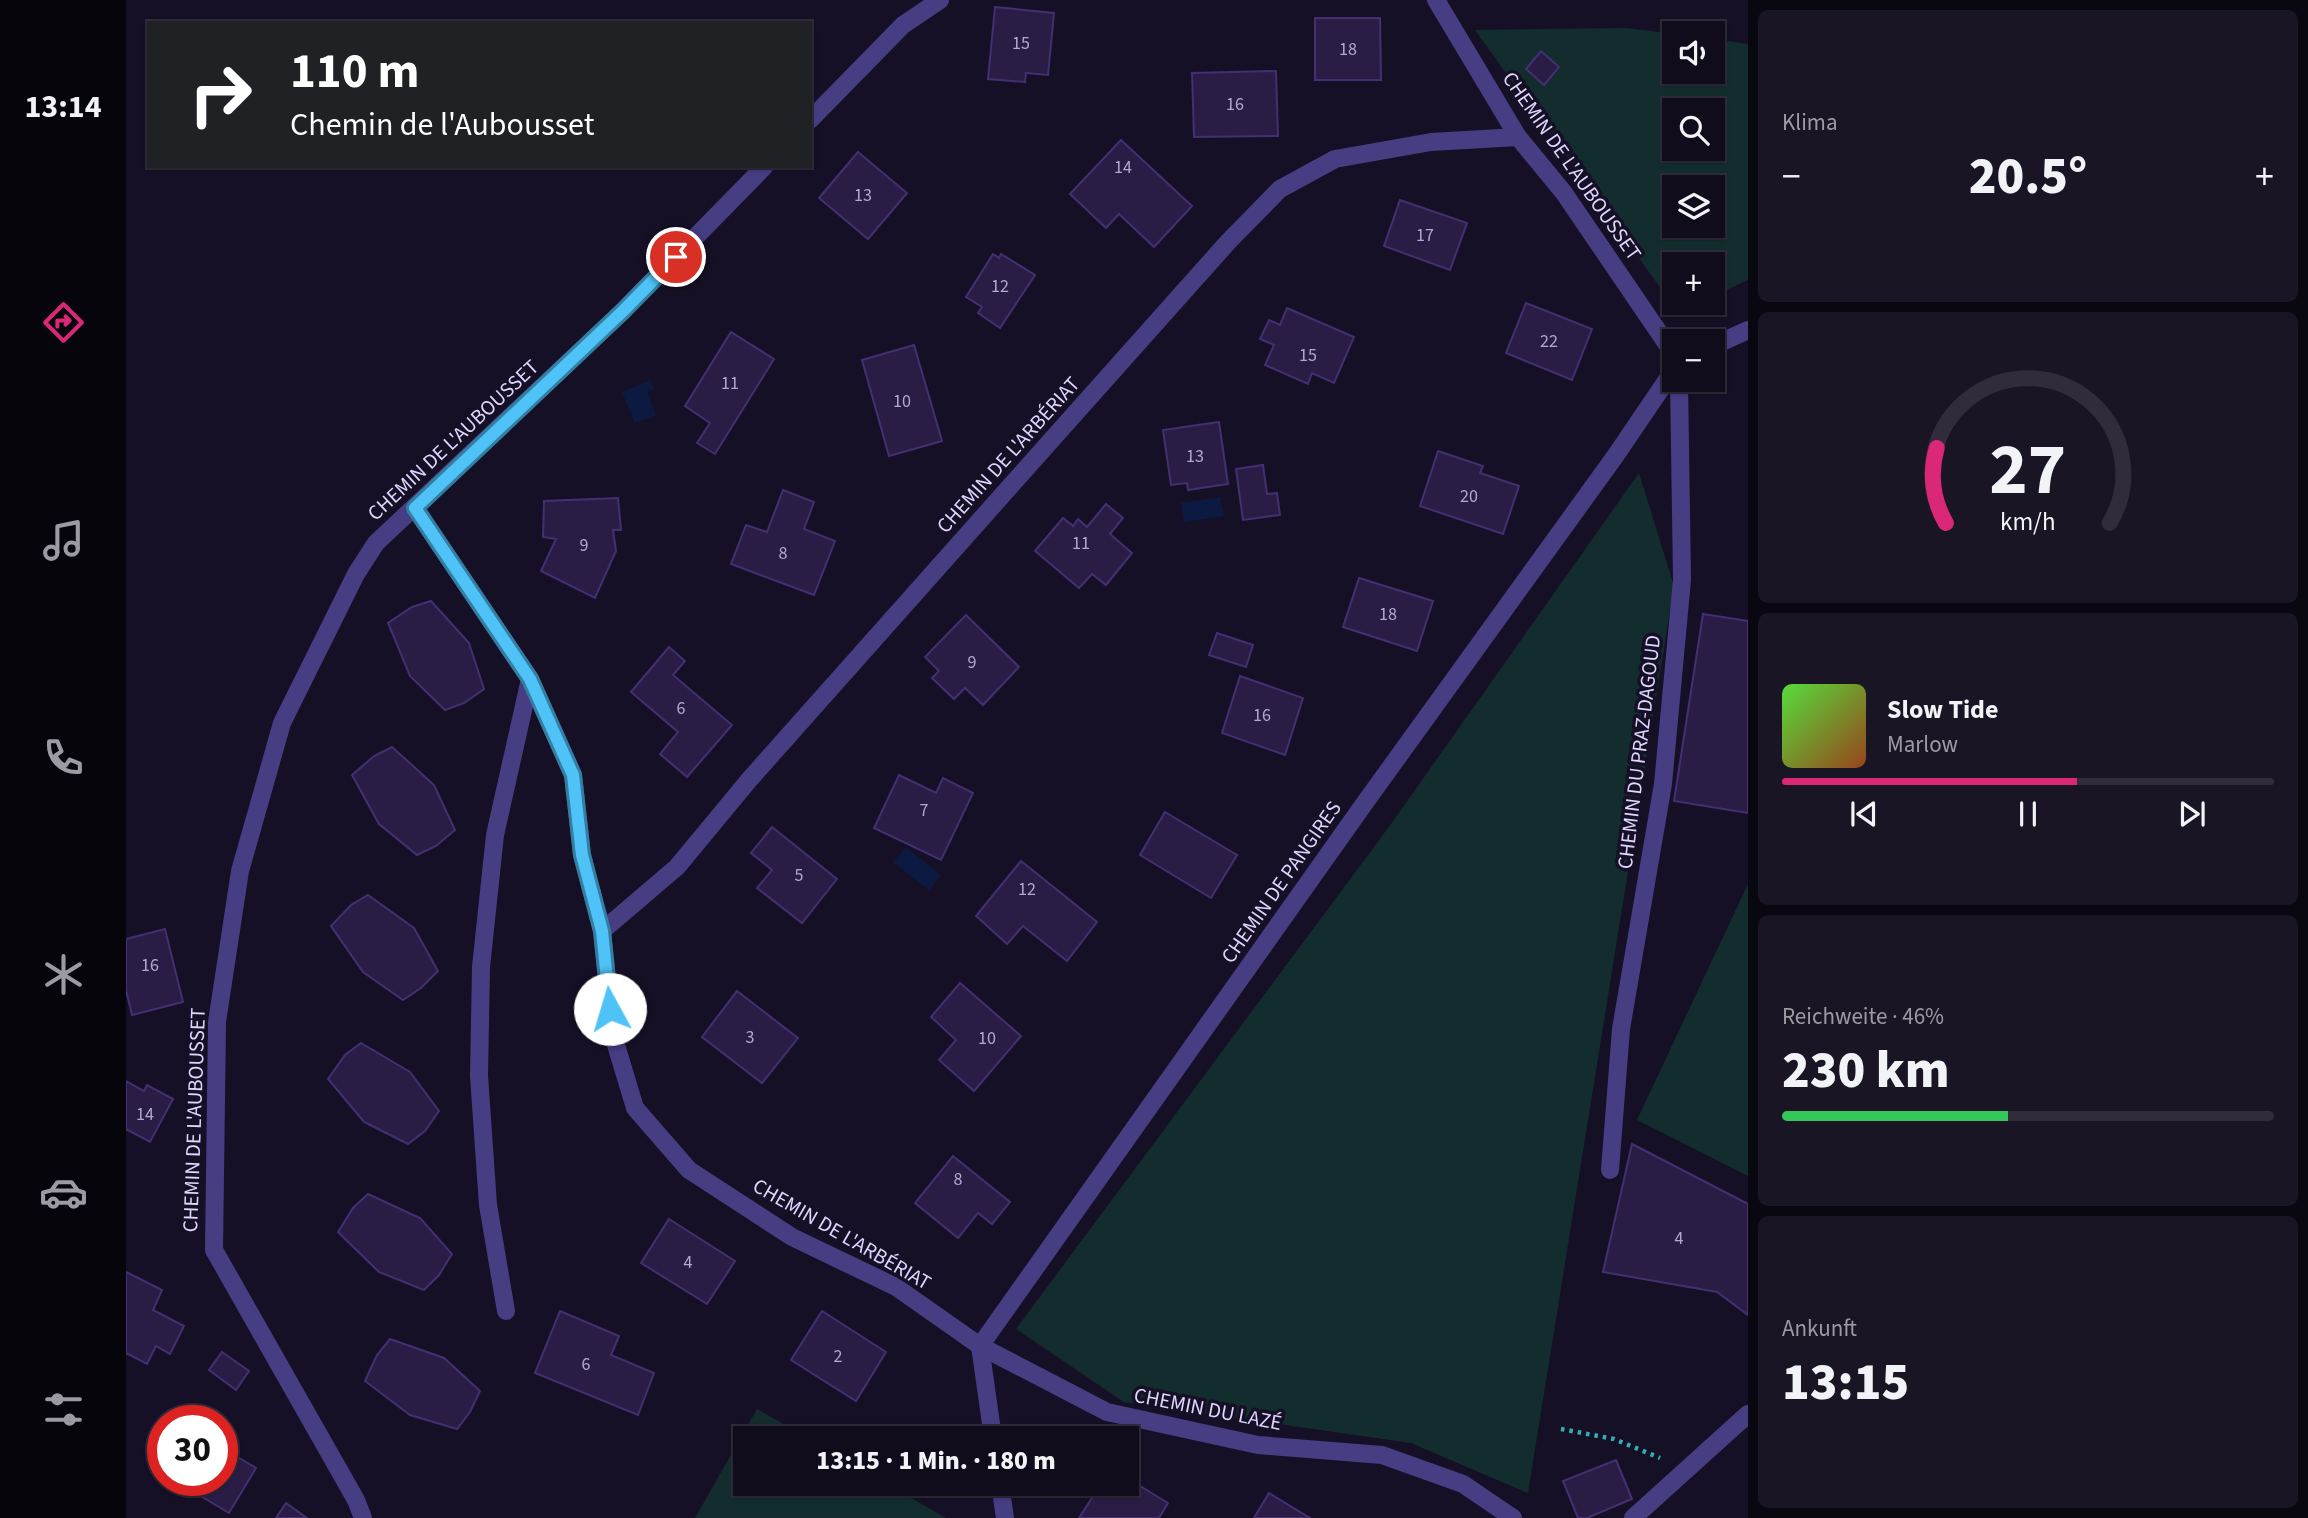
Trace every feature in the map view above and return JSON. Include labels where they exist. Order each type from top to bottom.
[{"type":"street","points":[[812,118],[903,25],[940,0]]},
{"type":"street","name":"CHEMIN DE L'AUBOUSSET","points":[[1436,0],[1518,136],[1564,192],[1662,337]]},
{"type":"street","name":"CHEMIN DE L'ARBÉRIAT","points":[[602,931],[677,867],[749,780],[998,500],[1228,242],[1280,189],[1335,159],[1432,142],[1518,136]]},
{"type":"street","name":"CHEMIN DE L'AUBOUSSET","points":[[363,1518],[356,1500],[214,1250],[216,1022],[240,871],[282,723],[356,574],[376,543],[623,311],[763,168]]},
{"type":"street","points":[[1725,341],[1748,330]]},
{"type":"street","name":"CHEMIN DE PANGIRES","points":[[980,1346],[1662,387]]},
{"type":"street","name":"CHEMIN DU PRAZ-DAGOUD","points":[[1610,1170],[1621,1029],[1663,784],[1682,580],[1679,392]]},
{"type":"street","name":"CHEMIN DE L'ARBÉRIAT","points":[[415,508],[530,679],[573,775],[582,855],[602,931],[613,1035],[635,1108],[689,1170],[792,1237],[896,1287],[980,1346]]},
{"type":"street","points":[[506,1311],[488,1205],[479,1076],[481,967],[495,835],[530,679]]},
{"type":"street","points":[[980,1346],[991,1426]]},
{"type":"street","name":"CHEMIN DU LAZÉ","points":[[980,1346],[1107,1412],[1258,1445],[1382,1455],[1463,1484],[1513,1518]]},
{"type":"street","points":[[1633,1518],[1746,1418]]},
{"type":"street","points":[[1002,1496],[1005,1518]]},
{"type":"path","points":[[1560,1430],[1615,1439],[1688,1470]]},
{"type":"green space","points":[[1626,28],[1662,32],[1662,84],[1725,84],[1725,41],[1748,44],[1748,280],[1725,291],[1725,252],[1662,252],[1662,290],[1475,30]]},
{"type":"green space","points":[[1639,473],[1674,586],[1528,1493],[1411,1443],[1124,1402],[1016,1329],[1391,824]]},
{"type":"green space","points":[[1748,884],[1748,1176],[1637,1120]]},
{"type":"green space","points":[[757,1409],[787,1426],[747,1426]]},
{"type":"green space","points":[[733,1451],[733,1496],[908,1496],[946,1518],[695,1518]]},
{"type":"water","points":[[650,380],[654,389],[647,392],[656,415],[635,423],[622,392]]},
{"type":"water","points":[[1220,497],[1224,516],[1184,522],[1181,503]]},
{"type":"water","points":[[906,847],[941,875],[929,890],[893,862]]},
{"type":"building","points":[[995,7],[1054,13],[1048,75],[1026,73],[1025,82],[988,79]]},
{"type":"building","points":[[1315,18],[1380,18],[1381,80],[1315,80]]},
{"type":"building","points":[[1541,51],[1559,67],[1544,85],[1526,69]]},
{"type":"building","points":[[1276,71],[1278,136],[1194,137],[1192,73]]},
{"type":"building","points":[[1121,140],[1192,206],[1154,247],[1119,214],[1106,228],[1070,194]]},
{"type":"building","points":[[858,152],[907,193],[868,239],[819,198]]},
{"type":"building","points":[[1400,200],[1467,223],[1450,270],[1384,246]]},
{"type":"building","points":[[993,254],[999,258],[1001,254],[1035,275],[1000,328],[978,313],[982,307],[966,297]]},
{"type":"building","points":[[1526,303],[1592,329],[1572,380],[1506,353]]},
{"type":"building","points":[[1287,308],[1354,337],[1334,383],[1312,373],[1308,384],[1265,365],[1274,345],[1260,339],[1269,320],[1280,325]]},
{"type":"building","points":[[731,332],[774,359],[715,454],[697,443],[710,423],[685,406]]},
{"type":"building","points":[[914,345],[942,441],[889,456],[862,360]]},
{"type":"building","points":[[1219,422],[1228,484],[1188,490],[1187,483],[1171,485],[1163,430]]},
{"type":"building","points":[[1438,451],[1483,466],[1480,473],[1519,486],[1503,534],[1420,506]]},
{"type":"building","points":[[1263,465],[1267,494],[1277,493],[1280,515],[1243,520],[1236,469]]},
{"type":"building","points":[[783,490],[814,502],[804,529],[835,541],[814,595],[731,564],[746,525],[767,532]]},
{"type":"building","points":[[618,498],[621,530],[613,530],[616,551],[595,598],[541,571],[556,539],[543,537],[544,501]]},
{"type":"building","points":[[1106,504],[1123,518],[1110,534],[1132,553],[1106,585],[1092,574],[1079,588],[1035,551],[1063,518],[1073,526],[1078,519],[1087,527]]},
{"type":"building","points":[[1359,578],[1433,601],[1417,651],[1343,627]]},
{"type":"building","points":[[431,601],[469,643],[484,689],[464,703],[445,710],[410,676],[388,623],[412,607]]},
{"type":"building","points":[[1703,614],[1748,621],[1748,813],[1674,801]]},
{"type":"building","points":[[966,615],[1019,667],[983,705],[965,688],[954,699],[932,678],[939,671],[925,657]]},
{"type":"building","points":[[1217,633],[1253,645],[1246,667],[1209,655]]},
{"type":"building","points":[[669,647],[685,661],[673,675],[732,725],[687,777],[660,754],[678,732],[631,692]]},
{"type":"building","points":[[1240,676],[1303,698],[1285,755],[1222,733]]},
{"type":"building","points":[[392,747],[434,785],[455,830],[436,846],[417,855],[379,824],[352,775],[374,756]]},
{"type":"building","points":[[899,775],[936,793],[943,778],[973,793],[941,860],[874,828]]},
{"type":"building","points":[[1165,812],[1237,855],[1211,898],[1140,855]]},
{"type":"building","points":[[772,827],[837,879],[802,923],[757,888],[772,870],[751,853]]},
{"type":"building","points":[[1021,861],[1097,922],[1067,961],[1023,926],[1007,944],[976,916]]},
{"type":"building","points":[[368,895],[414,928],[438,971],[421,988],[403,1000],[363,972],[331,926],[351,905]]},
{"type":"building","points":[[165,929],[183,1002],[132,1015],[126,990],[126,939]]},
{"type":"building","points":[[960,983],[1021,1036],[974,1091],[939,1060],[956,1040],[931,1017]]},
{"type":"building","points":[[737,991],[798,1038],[762,1083],[702,1037]]},
{"type":"building","points":[[361,1043],[410,1072],[439,1111],[425,1131],[408,1144],[364,1122],[328,1079],[345,1055]]},
{"type":"building","points":[[126,1081],[144,1091],[147,1085],[173,1099],[150,1142],[126,1129]]},
{"type":"building","points":[[1632,1144],[1748,1204],[1748,1315],[1717,1292],[1603,1272]]},
{"type":"building","points":[[953,1156],[1010,1202],[992,1224],[978,1213],[958,1238],[915,1203]]},
{"type":"building","points":[[368,1194],[420,1218],[452,1254],[439,1275],[424,1290],[379,1272],[338,1232],[353,1208]]},
{"type":"building","points":[[669,1219],[735,1261],[707,1304],[641,1263]]},
{"type":"building","points":[[126,1272],[162,1290],[153,1310],[184,1326],[170,1354],[156,1346],[147,1364],[126,1353]]},
{"type":"building","points":[[560,1311],[619,1336],[611,1355],[654,1373],[638,1415],[535,1373]]},
{"type":"building","points":[[822,1311],[886,1352],[856,1401],[791,1360]]},
{"type":"building","points":[[390,1339],[444,1358],[480,1391],[470,1412],[457,1429],[410,1415],[365,1381],[377,1355]]},
{"type":"building","points":[[222,1352],[249,1371],[236,1390],[209,1370]]},
{"type":"building","points":[[238,1457],[256,1468],[229,1513],[201,1496],[238,1496]]},
{"type":"building","points":[[1616,1460],[1632,1499],[1587,1518],[1578,1518],[1563,1481]]},
{"type":"building","points":[[1139,1485],[1168,1503],[1159,1518],[1079,1518],[1093,1496],[1139,1496]]},
{"type":"building","points":[[1269,1493],[1310,1518],[1254,1518]]},
{"type":"building","points":[[286,1503],[307,1518],[276,1518]]},
{"type":"route","points":[[610,1009],[602,931],[582,855],[573,775],[530,679],[415,508],[623,311],[676,257]]}]
